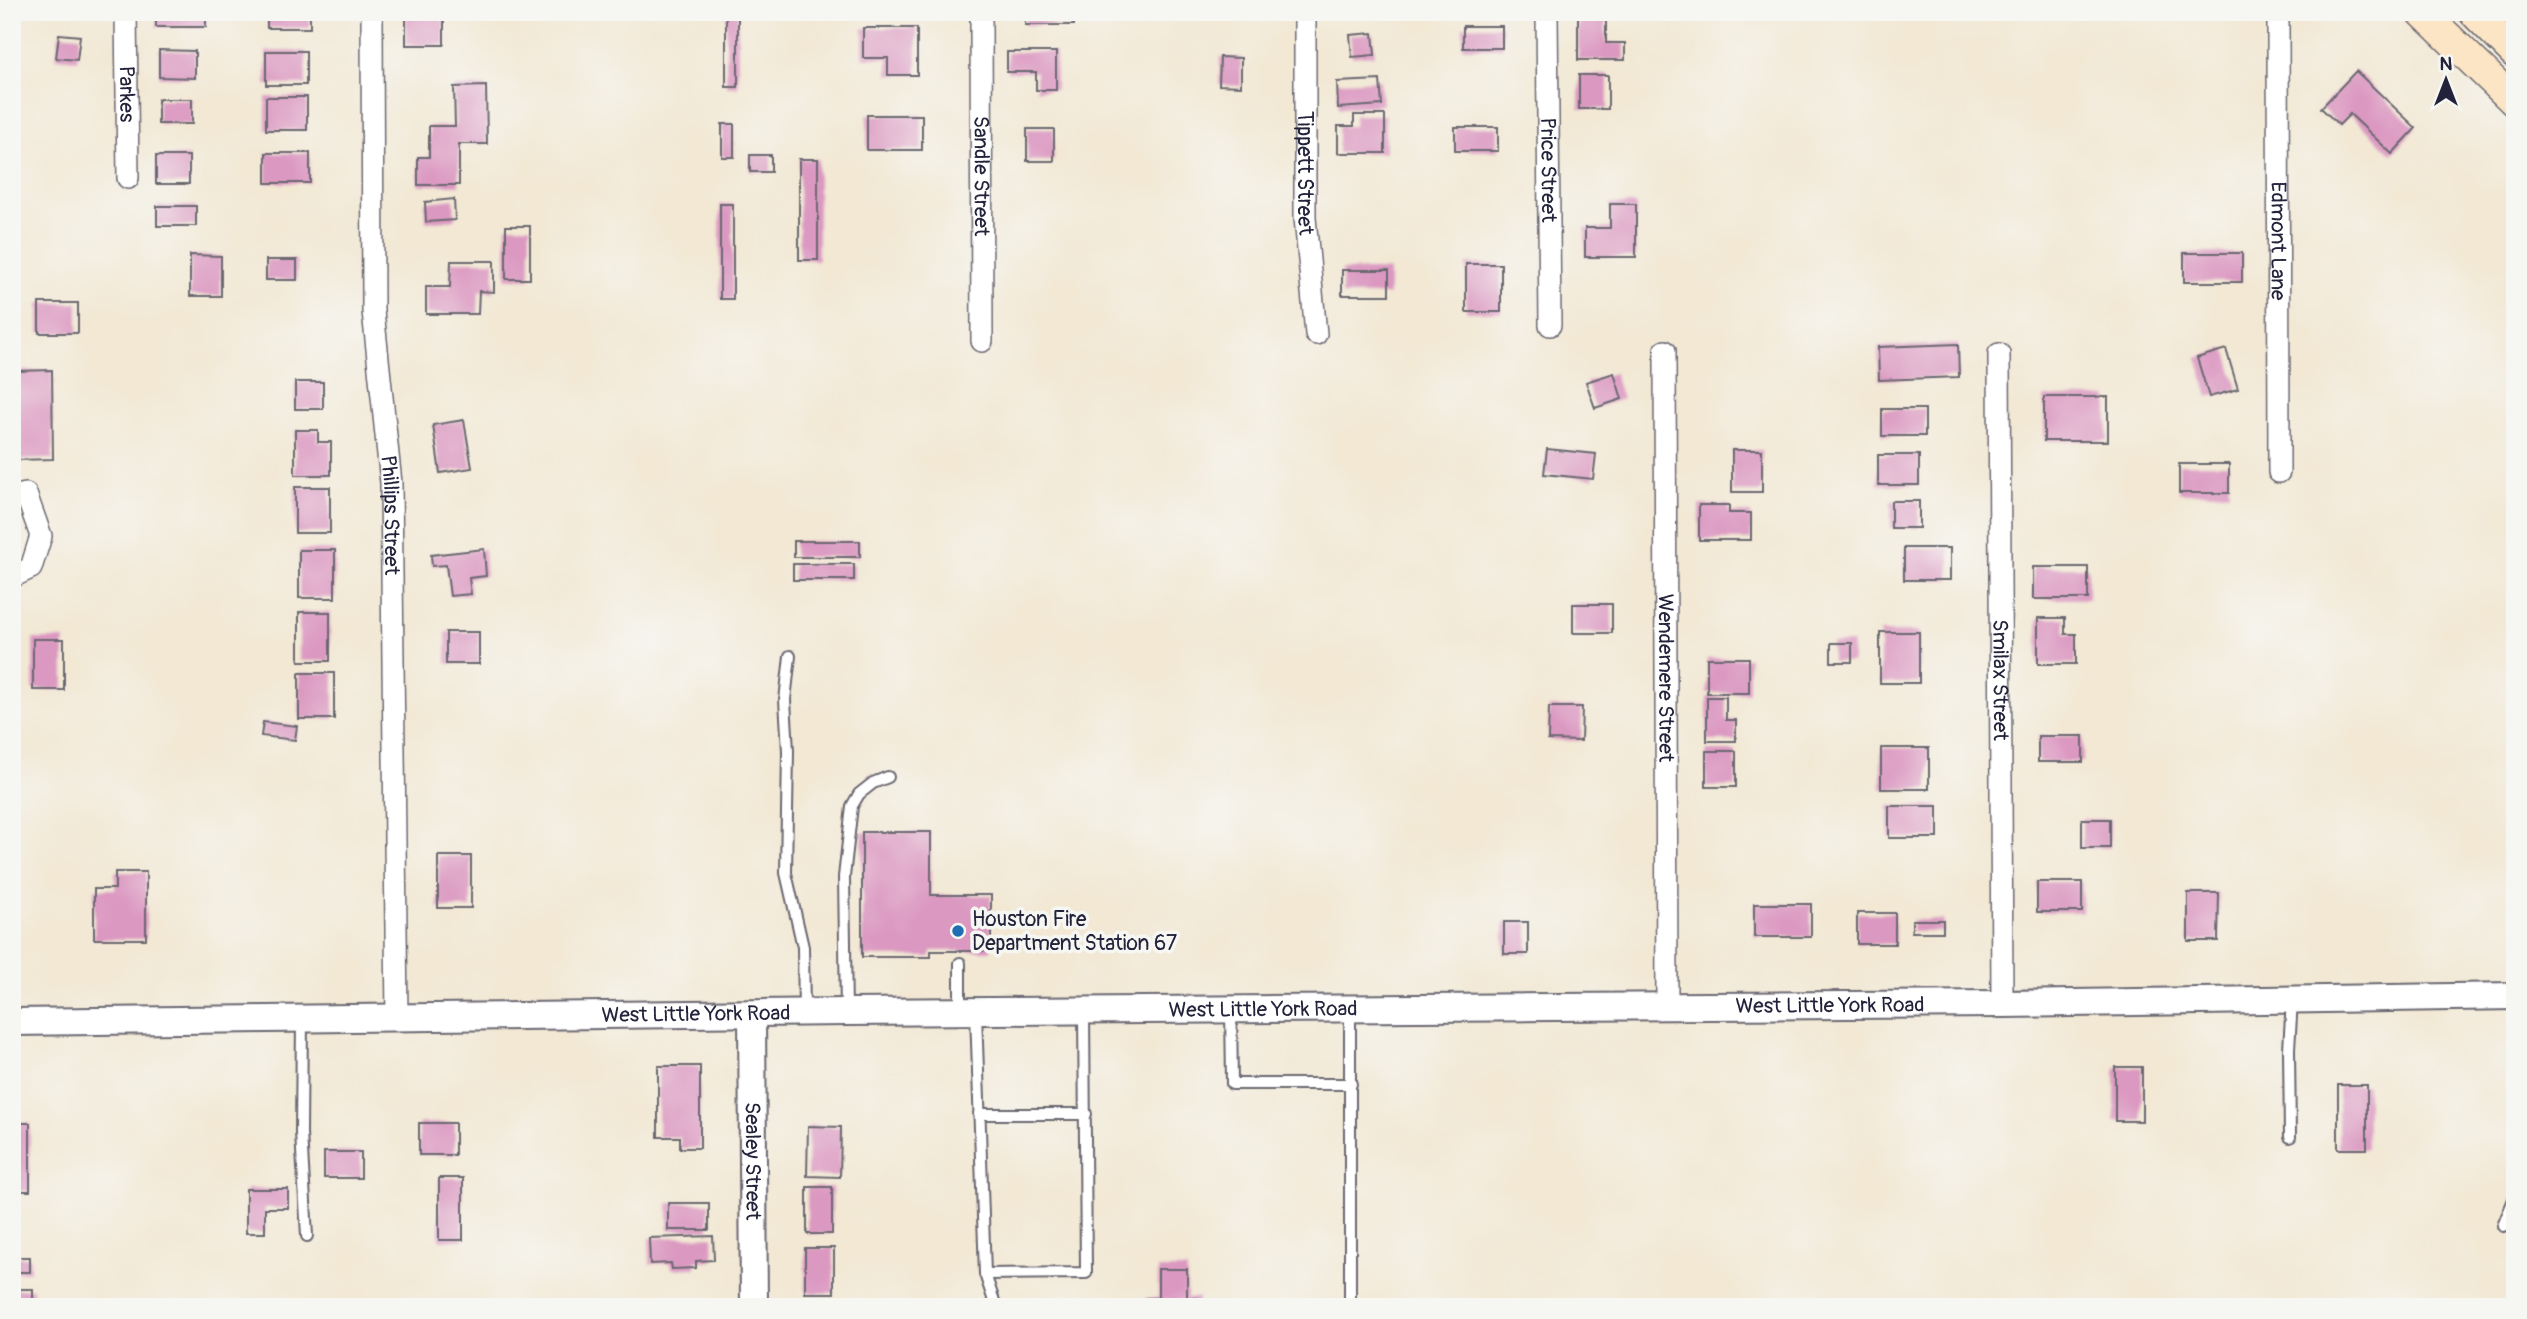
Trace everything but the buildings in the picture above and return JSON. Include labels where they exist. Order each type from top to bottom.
[{"type":"main road","points":[[2422,12],[2515,102]]},
{"type":"main road","points":[[2474,12],[2515,52]]},
{"type":"street","name":"Parkes","points":[[126,12],[128,178]]},
{"type":"street","name":"Phillips Street","points":[[372,12],[373,311],[391,483],[397,1018]]},
{"type":"street","name":"Sandle Street","points":[[981,12],[982,341]]},
{"type":"street","name":"Tippett Street","points":[[1305,12],[1305,218],[1316,334]]},
{"type":"street","name":"Price Street","points":[[1547,12],[1550,325]]},
{"type":"street","name":"Edmont Lane","points":[[2278,12],[2279,472]]},
{"type":"street","name":"Wendemere Street","points":[[1665,351],[1667,1006]]},
{"type":"street","name":"Smilax Street","points":[[1999,354],[2001,1004]]},
{"type":"street","points":[[12,497],[26,494],[41,536],[31,568],[12,577]]},
{"type":"street","name":"West Little York Road","points":[[12,1022],[846,1012],[2001,1004],[2515,996]]},
{"type":"street","name":"Sealey Street","points":[[752,1014],[754,1307]]},
{"type":"lane","points":[[790,656],[785,700],[788,751],[786,873],[803,947],[804,1014]]},
{"type":"lane","points":[[846,1012],[844,877],[852,806],[859,794],[873,783],[888,777]]},
{"type":"lane","points":[[960,962],[979,1114],[985,1274],[996,1307]]},
{"type":"lane","points":[[2290,1137],[2289,1049],[2292,1000]]},
{"type":"lane","points":[[1350,1008],[1350,1307]]},
{"type":"lane","points":[[1231,1009],[1232,1084],[1351,1084]]},
{"type":"lane","points":[[985,1274],[1086,1273],[1084,1011]]},
{"type":"lane","points":[[302,1019],[301,1133],[307,1236]]},
{"type":"lane","points":[[979,1114],[1086,1114]]},
{"type":"lane","points":[[2503,1226],[2515,1198]]},
{"type":"place","name":"Houston Fire Department Station 67","points":[[958,931]]}]
